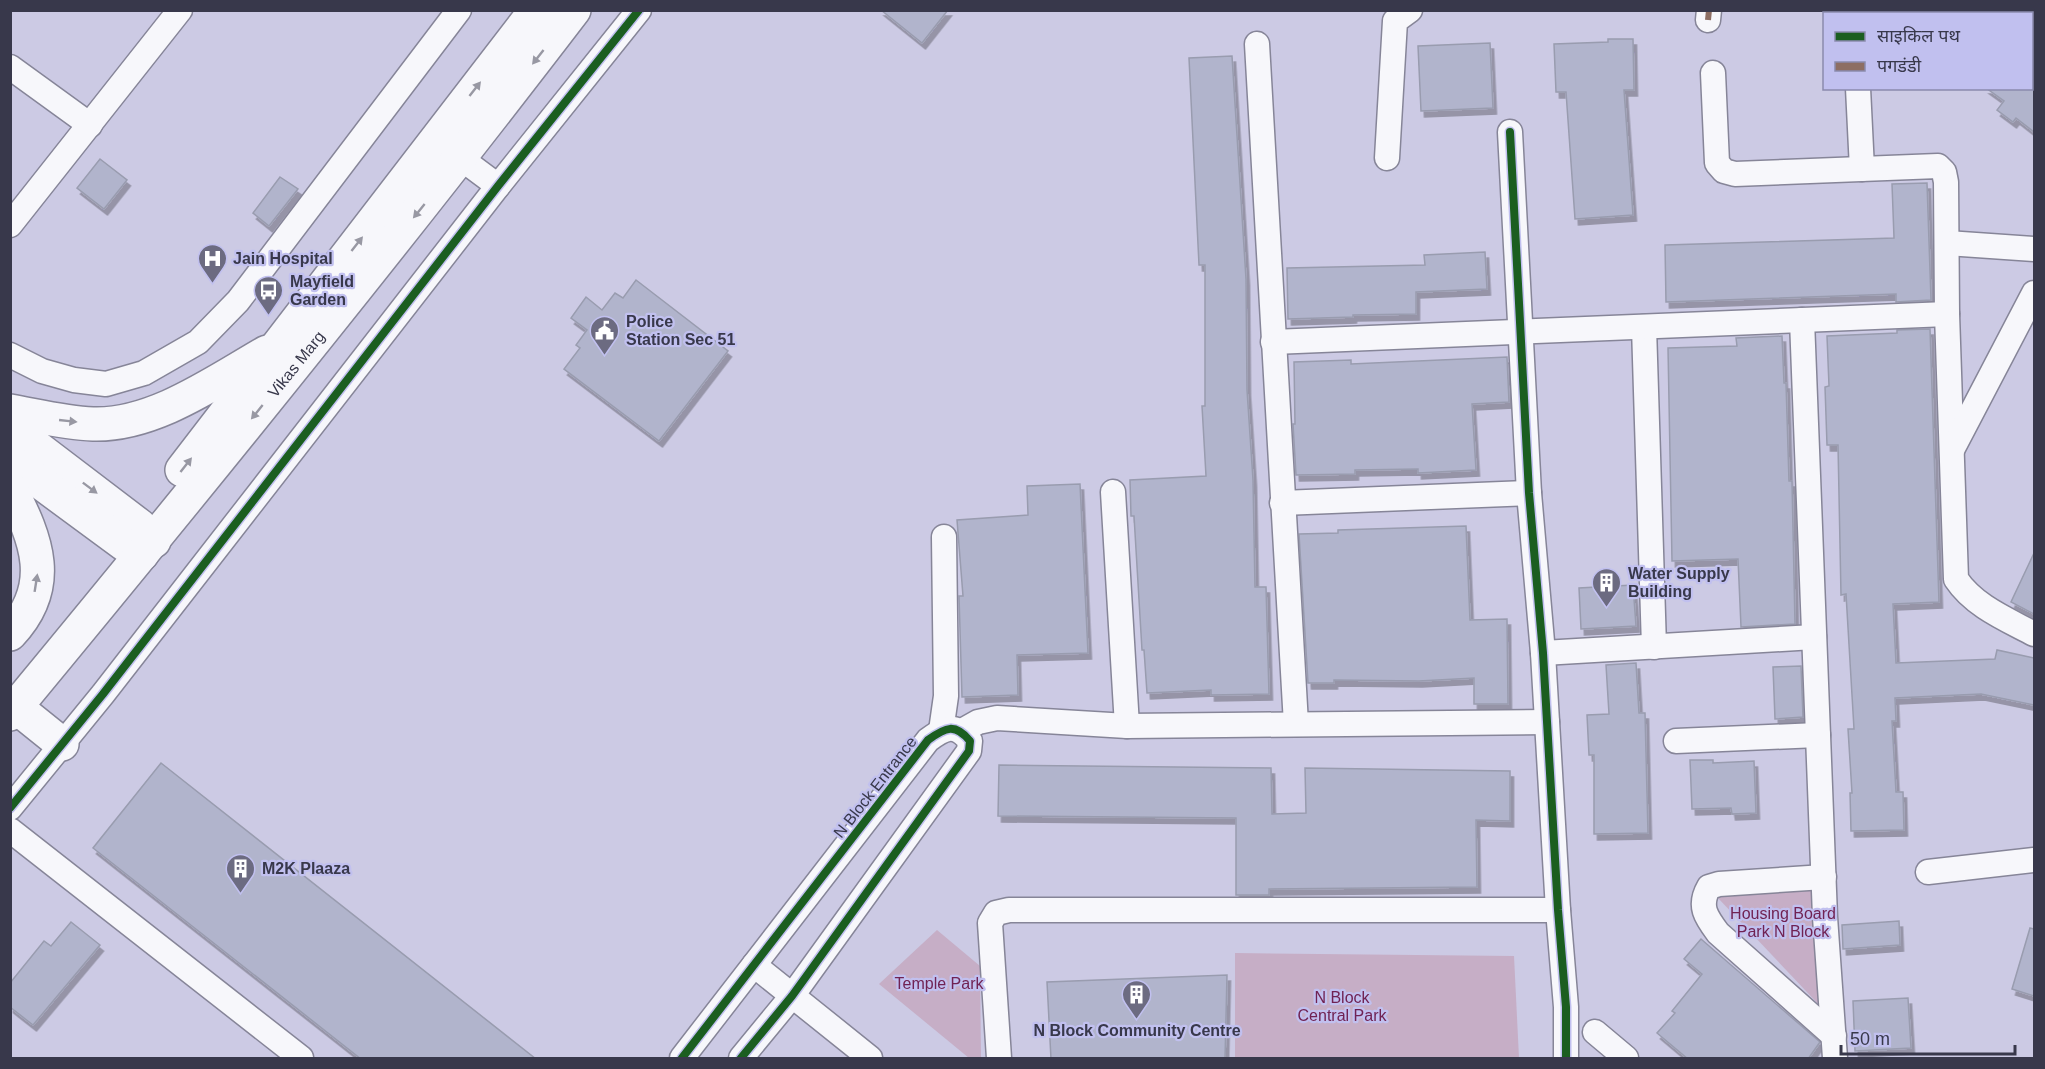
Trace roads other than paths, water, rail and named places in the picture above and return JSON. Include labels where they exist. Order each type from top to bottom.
[{"type":"main road","name":"Vikas Marg","points":[[12,701],[448,149],[536,10]]},
{"type":"main road","name":"Vikas Marg","points":[[140,541],[278,346],[448,149],[574,10]]},
{"type":"main road","points":[[10,411],[95,424],[135,419],[178,402],[278,346]]},
{"type":"main road","points":[[10,427],[140,541]]},
{"type":"main road","points":[[10,460],[140,541]]},
{"type":"main road","points":[[10,488],[30,527],[38,579],[33,599],[19,625],[10,634]]},
{"type":"main road","points":[[12,701],[62,744]]},
{"type":"street","points":[[10,225],[180,10]]},
{"type":"street","points":[[10,355],[42,370],[74,380],[106,384],[144,373],[198,342],[238,300],[459,10]]},
{"type":"street","points":[[10,808],[103,694],[498,186],[639,10]]},
{"type":"street","points":[[1387,158],[1395,21],[1410,10]]},
{"type":"street","points":[[1257,44],[1296,724]]},
{"type":"street","points":[[10,67],[90,124]]},
{"type":"street","points":[[1713,73],[1717,162],[1724,171],[1735,174],[1938,166],[1944,172],[1956,579],[1965,592],[1982,605],[2034,634]]},
{"type":"street","points":[[1858,90],[1862,169]]},
{"type":"street","points":[[1510,132],[1529,493],[1543,653],[1557,910],[1566,1007],[1566,1059]]},
{"type":"street","points":[[448,149],[498,186]]},
{"type":"street","points":[[1947,243],[2034,249]]},
{"type":"street","points":[[1952,450],[2034,293]]},
{"type":"street","points":[[1273,342],[1947,314]]},
{"type":"street","points":[[1802,320],[1824,877],[1835,1047]]},
{"type":"street","points":[[1644,327],[1654,647]]},
{"type":"street","points":[[1113,492],[1127,726]]},
{"type":"street","points":[[1282,503],[1529,493]]},
{"type":"street","points":[[944,537],[946,696],[951,731]]},
{"type":"street","points":[[1543,653],[1814,637]]},
{"type":"street","points":[[951,731],[997,718],[1127,726],[1547,722]]},
{"type":"street","points":[[741,1059],[792,996],[969,751],[970,741],[951,731]]},
{"type":"street","name":"N Block Entrance","points":[[682,1059],[928,740],[951,731]]},
{"type":"street","points":[[1676,741],[1818,735]]},
{"type":"street","points":[[10,830],[302,1059]]},
{"type":"street","points":[[1928,872],[2034,860]]},
{"type":"street","points":[[1824,877],[1719,884],[1709,887],[1704,896],[1703,906],[1708,921],[1718,933],[1835,1047]]},
{"type":"street","points":[[999,1059],[990,923],[996,913],[1009,910],[1557,910]]},
{"type":"street","points":[[753,965],[870,1059]]},
{"type":"street","points":[[1595,1032],[1626,1059]]},
{"type":"place","name":"Jain Hospital","points":[[212,284]]},
{"type":"place","name":"Mayfield Garden","points":[[269,316]]},
{"type":"place","name":"Police Station Sec 51","points":[[605,356]]},
{"type":"place","name":"Water Supply Building","points":[[1607,608]]},
{"type":"place","name":"M2K Plaaza","points":[[241,894]]},
{"type":"place","name":"N Block Community Centre","points":[[1137,1020]]},
{"type":"park label","name":"Housing Board Park N Block","points":[[1783,922]]},
{"type":"park label","name":"Temple Park","points":[[939,983]]},
{"type":"park label","name":"N Block Central Park","points":[[1342,1006]]}]
